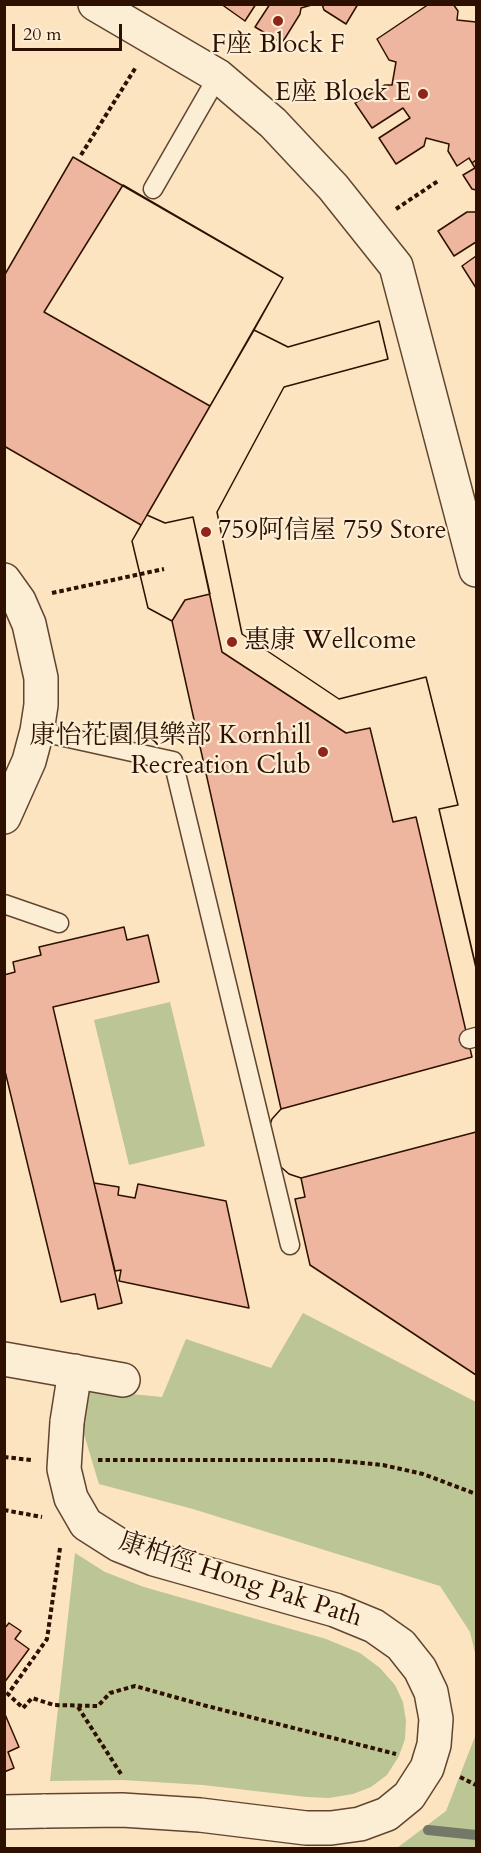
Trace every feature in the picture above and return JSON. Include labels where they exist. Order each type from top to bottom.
[{"type":"street","points":[[95,4],[219,76],[273,123],[333,187],[396,266],[477,570]]},
{"type":"street","points":[[4,580],[19,601],[29,624],[41,678],[41,705],[37,731],[29,761],[4,817]]},
{"type":"street","points":[[4,1359],[123,1380]]},
{"type":"street","name":"康柏徑 Hong Pak Path","points":[[4,1812],[122,1810],[189,1814],[306,1828],[331,1828],[360,1824],[387,1814],[409,1796],[427,1768],[434,1745],[436,1719],[431,1692],[420,1669],[401,1645],[374,1626],[335,1610],[154,1559],[119,1545],[86,1524],[71,1498],[64,1469],[75,1371]]},
{"type":"lane","points":[[153,189],[219,76]]},
{"type":"lane","points":[[37,731],[173,760],[290,1245]]},
{"type":"lane","points":[[4,904],[59,923]]},
{"type":"path","points":[[81,155],[140,62]]},
{"type":"path","points":[[394,211],[438,181]]},
{"type":"path","points":[[52,594],[164,569]]},
{"type":"path","points":[[4,1457],[40,1461]]},
{"type":"path","points":[[87,1460],[331,1460],[383,1465],[413,1472],[477,1494]]},
{"type":"path","points":[[4,1510],[44,1517]]},
{"type":"path","points":[[61,1545],[47,1639],[8,1694],[23,1708],[32,1698],[54,1705],[98,1706],[110,1693],[135,1686],[406,1757]]},
{"type":"path","points":[[457,1776],[477,1785]]},
{"type":"green space","points":[[170,1002],[205,1146],[129,1165],[94,1020]]},
{"type":"green space","points":[[303,1313],[476,1402],[476,1657],[470,1632],[440,1586],[193,1509],[99,1484],[70,1388],[162,1397],[186,1339],[271,1368]]},
{"type":"green space","points":[[75,1553],[105,1572],[144,1587],[326,1639],[360,1653],[380,1668],[395,1685],[403,1702],[406,1721],[405,1739],[399,1756],[387,1775],[371,1787],[353,1794],[329,1798],[203,1785],[123,1780],[50,1781]]},
{"type":"green space","points":[[476,1734],[476,1848],[397,1848],[446,1811]]},
{"type":"building","name":"F座 Block F","points":[[221,4],[256,4],[245,21]]},
{"type":"building","name":"F座 Block F","points":[[270,4],[315,4],[301,8],[300,14],[282,43],[255,27]]},
{"type":"building","name":"F座 Block F","points":[[322,4],[358,4],[346,24],[324,10]]},
{"type":"building","name":"E座 Block E","points":[[429,4],[453,4],[458,11],[457,20],[476,22],[476,160],[472,163],[469,158],[457,166],[448,151],[449,144],[426,138],[424,146],[396,164],[379,138],[410,118],[403,108],[372,128],[355,103],[385,85],[392,85],[396,62],[389,60],[377,39]]},
{"type":"building","name":"康怡花園俱樂部 Kornhill Recreation Club","points":[[73,157],[283,278],[254,330],[288,347],[379,321],[388,359],[284,387],[217,512],[242,634],[339,699],[426,677],[458,805],[439,809],[476,968],[476,1375],[310,1265],[295,1199],[305,1197],[301,1178],[289,1174],[274,1161],[267,1133],[272,1119],[281,1109],[172,621],[148,608],[132,541],[141,525],[4,446],[4,276]]},
{"type":"building","points":[[476,160],[476,190],[472,189],[463,175],[475,168],[472,163]]},
{"type":"building","points":[[123,185],[283,278],[210,406],[44,312]]},
{"type":"building","points":[[467,212],[476,212],[476,242],[454,256],[438,231]]},
{"type":"building","points":[[476,256],[476,288],[462,266]]},
{"type":"building","points":[[379,321],[388,359],[284,387],[217,512],[242,634],[339,699],[426,677],[458,805],[439,809],[476,967],[476,1132],[301,1178],[289,1174],[274,1161],[267,1133],[272,1119],[281,1109],[472,1057],[416,817],[393,822],[370,728],[346,733],[222,652],[193,517],[165,523],[147,515],[254,330],[288,347]]},
{"type":"building","points":[[147,515],[165,523],[193,517],[210,594],[185,600],[172,621],[148,608],[132,541]]},
{"type":"building","points":[[124,927],[127,940],[148,935],[159,982],[53,1007],[122,1303],[98,1309],[95,1294],[61,1302],[4,1067],[4,975],[15,972],[13,962],[41,955],[39,947]]},
{"type":"building","points":[[94,1183],[119,1187],[118,1195],[135,1198],[138,1184],[226,1201],[249,1308],[119,1281],[121,1270],[115,1271]]},
{"type":"building","points":[[9,1623],[21,1631],[15,1639],[29,1649],[4,1683],[4,1629]]},
{"type":"building","points":[[4,1712],[19,1747],[8,1752],[14,1768],[4,1772]]},
{"type":"waterway","points":[[428,1830],[476,1835]]},
{"type":"place","name":"F座 Block F","points":[[278,21]]},
{"type":"place","name":"E座 Block E","points":[[423,94]]},
{"type":"place","name":"759阿信屋 759 Store","points":[[206,532]]},
{"type":"place","name":"惠康 Wellcome","points":[[232,642]]},
{"type":"place","name":"康怡花園俱樂部 Kornhill Recreation Club","points":[[323,752]]}]
